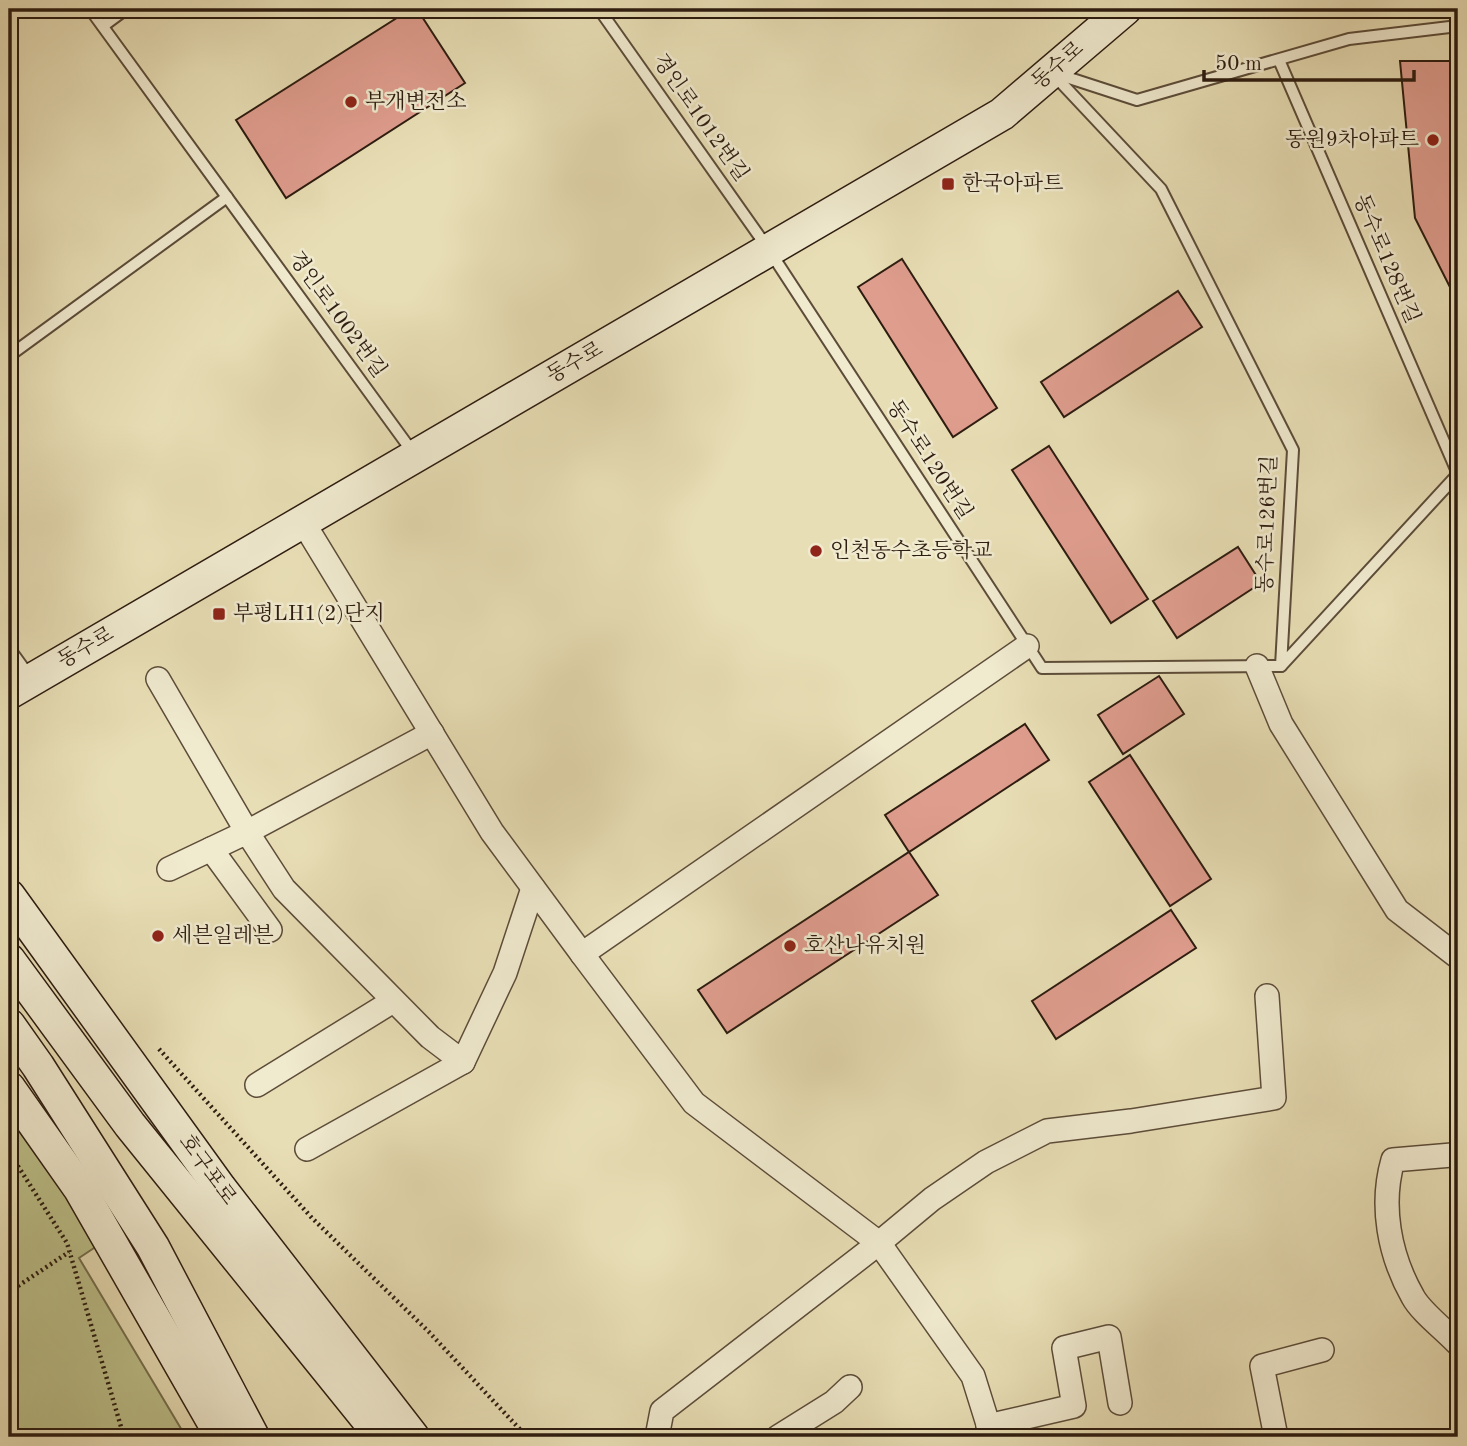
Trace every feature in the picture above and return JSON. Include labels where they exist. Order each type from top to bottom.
[{"type":"main road","name":"동수로","points":[[20,686],[1002,114],[1125,9]]},
{"type":"main road","name":"호구포로","points":[[16,887],[220,1188],[413,1437]]},
{"type":"main road","name":"호구포로","points":[[9,960],[130,1125],[383,1437]]},
{"type":"main road","points":[[9,1025],[153,1247],[253,1437]]},
{"type":"main road","points":[[9,1088],[79,1189],[222,1437]]},
{"type":"street","points":[[303,522],[492,832],[694,1104],[879,1243],[973,1376],[990,1432],[1074,1406],[1064,1348],[1109,1336],[1119,1404]]},
{"type":"street","points":[[582,954],[1027,646]]},
{"type":"street","points":[[1257,666],[1281,724],[1397,910],[1458,957]]},
{"type":"street","points":[[158,679],[247,832],[284,889],[430,1037],[463,1062]]},
{"type":"street","points":[[169,869],[247,832],[432,733]]},
{"type":"street","points":[[211,849],[270,930]]},
{"type":"street","points":[[307,1149],[463,1062],[505,973],[533,888]]},
{"type":"street","points":[[657,1437],[662,1411],[932,1199],[986,1163],[1047,1131],[1171,1116],[1274,1098],[1267,996]]},
{"type":"street","points":[[257,1085],[393,1001]]},
{"type":"street","points":[[1452,1155],[1393,1160],[1386,1184],[1389,1238],[1413,1298],[1458,1344]]},
{"type":"street","points":[[1276,1437],[1262,1366],[1322,1350]]},
{"type":"street","points":[[778,1437],[834,1402],[850,1387]]},
{"type":"lane","name":"경인로1002번길","points":[[90,9],[415,456]]},
{"type":"lane","points":[[103,26],[126,9]]},
{"type":"lane","name":"경인로1012번길","points":[[599,9],[769,250]]},
{"type":"lane","points":[[1051,72],[1137,100],[1349,39],[1458,26]]},
{"type":"lane","name":"동수로128번길","points":[[1279,60],[1458,474]]},
{"type":"lane","name":"동수로126번길","points":[[1051,72],[1161,189],[1293,450],[1281,666]]},
{"type":"lane","points":[[9,356],[227,197]]},
{"type":"lane","name":"동수로120번길","points":[[769,250],[1042,668],[1281,666]]},
{"type":"lane","points":[[1281,666],[1458,474]]},
{"type":"lane","points":[[9,648],[20,686]]},
{"type":"path","points":[[9,855],[16,887]]},
{"type":"path","points":[[150,1039],[312,1219],[429,1332],[527,1437]]},
{"type":"path","points":[[9,1152],[67,1243],[124,1437]]},
{"type":"path","points":[[9,1292],[69,1252]]},
{"type":"green space","points":[[9,1104],[100,1244],[79,1258],[186,1437],[9,1437]]},
{"type":"building","name":"부개변전소","points":[[411,9],[417,9],[465,83],[286,198],[236,120]]},
{"type":"building","name":"동원9차아파트","points":[[1400,61],[1458,61],[1458,303],[1415,218]]},
{"type":"building","points":[[902,259],[997,408],[953,437],[858,287]]},
{"type":"building","points":[[1178,291],[1202,327],[1064,417],[1041,382]]},
{"type":"building","points":[[1049,446],[1148,599],[1111,623],[1012,470]]},
{"type":"building","points":[[1238,547],[1261,583],[1177,638],[1153,601]]},
{"type":"building","points":[[1159,676],[1184,714],[1123,754],[1098,715]]},
{"type":"building","points":[[1025,724],[1049,760],[909,852],[885,815]]},
{"type":"building","points":[[1130,755],[1211,879],[1170,906],[1089,782]]},
{"type":"building","points":[[909,852],[938,895],[727,1033],[698,990]]},
{"type":"building","points":[[1171,910],[1196,948],[1056,1039],[1032,1001]]},
{"type":"place","name":"부개변전소","points":[[351,102]]},
{"type":"place","name":"동원9차아파트","points":[[1433,140]]},
{"type":"place","name":"한국아파트","points":[[948,184]]},
{"type":"place","name":"인천동수초등학교","points":[[816,551]]},
{"type":"place","name":"부평LH1(2)단지","points":[[219,614]]},
{"type":"place","name":"세븐일레븐","points":[[158,936]]},
{"type":"place","name":"호산나유치원","points":[[790,946]]}]
